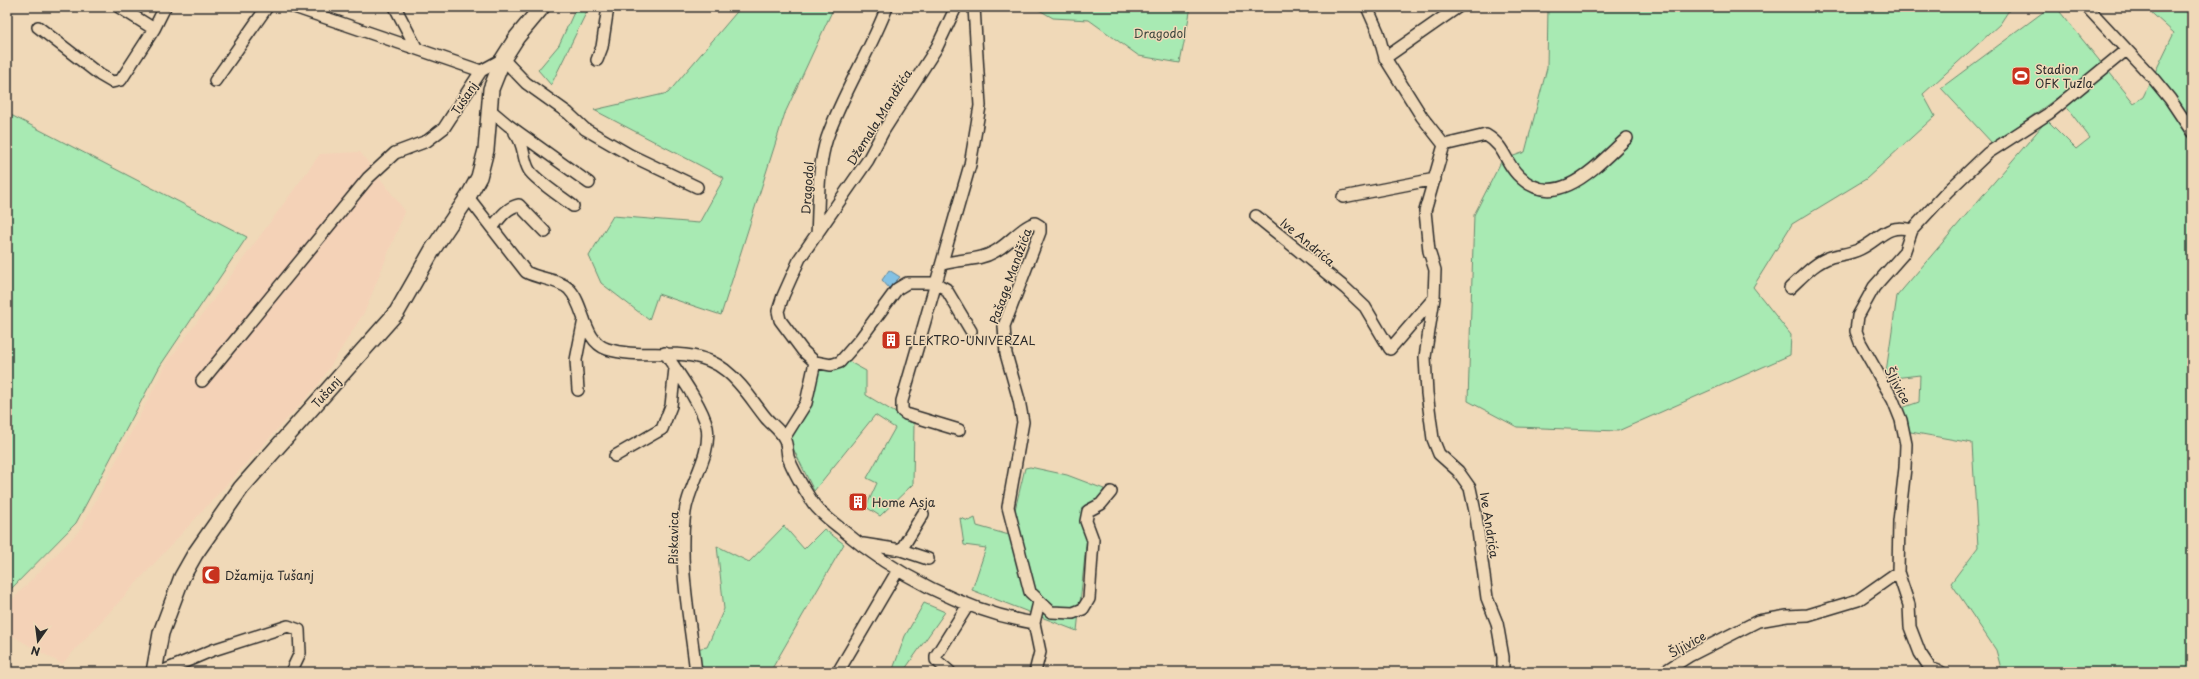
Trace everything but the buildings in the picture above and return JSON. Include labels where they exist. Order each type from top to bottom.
[{"type":"street","points":[[119,7],[154,29]]},
{"type":"street","points":[[38,27],[100,75],[112,82],[121,80],[154,29],[165,7]]},
{"type":"street","points":[[215,81],[267,7]]},
{"type":"street","points":[[294,7],[481,71],[507,64],[526,83],[568,113],[585,129],[601,139],[696,187]]},
{"type":"street","points":[[395,7],[417,49]]},
{"type":"street","points":[[597,60],[602,48],[608,7]]},
{"type":"street","name":"Dragodol","points":[[817,235],[821,160],[827,138],[853,78],[873,41],[887,7]]},
{"type":"street","name":"Džemala Mandžića","points":[[817,235],[868,160],[884,130],[914,85],[937,47],[956,7]]},
{"type":"street","points":[[959,430],[906,414],[902,411],[902,401],[935,283],[943,264],[970,165],[978,126],[980,106],[974,7]]},
{"type":"street","points":[[1367,7],[1378,32],[1385,58],[1422,117],[1444,145],[1486,135],[1499,144],[1516,174],[1527,184],[1555,190],[1571,185],[1584,176],[1627,138]]},
{"type":"street","points":[[1385,58],[1458,7]]},
{"type":"street","points":[[2088,7],[2161,88],[2192,132]]},
{"type":"street","name":"Tušanj","points":[[154,672],[161,633],[182,576],[195,554],[241,488],[397,312],[430,255],[468,197],[479,177],[486,150],[491,89],[507,64],[517,37],[540,8]]},
{"type":"street","name":"Šljivice","points":[[1941,672],[1930,668],[1920,654],[1910,627],[1909,605],[1898,572],[1899,521],[1906,444],[1901,420],[1893,400],[1872,367],[1856,331],[1858,316],[1874,287],[1904,253],[1912,230],[1947,192],[1988,153],[2048,114],[2126,50]]},
{"type":"street","name":"Tušanj","points":[[202,381],[324,229],[368,178],[395,153],[427,141],[444,128],[481,71]]},
{"type":"street","points":[[489,109],[522,140],[524,160],[530,172],[573,206]]},
{"type":"street","points":[[508,126],[589,183]]},
{"type":"street","name":"Ive Andrića","points":[[1444,145],[1425,211],[1428,251],[1435,270],[1434,298],[1425,358],[1426,393],[1433,439],[1439,454],[1458,470],[1470,488],[1476,516],[1487,598],[1497,623],[1503,657],[1503,672]]},
{"type":"street","points":[[1343,197],[1434,179]]},
{"type":"street","points":[[468,197],[526,272],[535,277],[553,281],[567,288],[577,298],[591,335],[598,344],[607,349],[633,353],[665,352],[713,362],[725,370],[738,382],[784,438],[789,458],[815,506],[859,543],[898,570],[968,605],[1012,620],[1034,624]]},
{"type":"street","points":[[492,228],[501,216],[514,206],[519,205],[545,232]]},
{"type":"street","name":"Ive Andrića","points":[[1256,216],[1345,288],[1365,307],[1390,349],[1434,298]]},
{"type":"street","name":"Pašage Mandžića","points":[[943,264],[987,256],[1010,242],[1030,225],[1035,223],[1040,226],[1040,232],[1006,318],[1003,332],[1006,354],[1019,400],[1023,422],[1010,489],[1009,514],[1030,592],[1038,602],[1051,612],[1073,613],[1083,609],[1089,599],[1093,558],[1092,533],[1086,520],[1088,511],[1101,504],[1111,492]]},
{"type":"street","points":[[1790,288],[1812,267],[1830,257],[1848,254],[1863,248],[1887,230],[1901,227],[1912,230]]},
{"type":"street","points":[[817,235],[800,258],[778,311],[780,320],[789,333],[803,352],[815,362],[831,365],[840,362],[861,338],[884,306],[901,286],[907,283],[935,283],[946,289],[971,331]]},
{"type":"street","points":[[578,390],[576,360],[584,319]]},
{"type":"street","name":"Piskavica","points":[[665,352],[695,402],[707,427],[706,443],[685,511],[685,574],[696,672]]},
{"type":"street","points":[[784,438],[806,403],[815,362]]},
{"type":"street","points":[[614,456],[662,429],[671,406],[675,368]]},
{"type":"street","points":[[901,550],[923,514]]},
{"type":"street","points":[[859,543],[901,550],[928,559]]},
{"type":"street","points":[[838,672],[898,570]]},
{"type":"street","name":"Šljivice","points":[[1664,672],[1689,656],[1758,621],[1787,616],[1808,615],[1858,600],[1898,572]]},
{"type":"street","points":[[1035,672],[1040,652],[1034,624],[1038,602]]},
{"type":"street","points":[[950,672],[936,660],[936,656],[968,605]]},
{"type":"street","points":[[161,672],[214,650],[288,626],[299,630],[300,653],[290,672]]},
{"type":"shaded area","points":[[360,152],[405,211],[365,311],[319,384],[62,664],[7,633],[7,605],[81,529],[167,363],[320,154]]},
{"type":"green space","points":[[573,7],[589,7],[551,85],[538,70],[559,45],[575,10]]},
{"type":"green space","points":[[741,7],[834,7],[785,113],[721,315],[658,294],[649,320],[601,283],[589,256],[613,216],[699,223],[724,178],[594,110],[668,93]]},
{"type":"green space","name":"Dragodol","points":[[1034,7],[1191,7],[1180,63],[1139,56],[1089,20],[1053,18]]},
{"type":"green space","points":[[1548,7],[2011,7],[2000,24],[1923,94],[1935,116],[1866,179],[1792,224],[1753,287],[1791,335],[1790,355],[1618,431],[1517,427],[1468,401],[1474,215],[1502,160],[1525,152],[1547,68]]},
{"type":"green space","name":"Stadion OFK Tuzla","points":[[2050,7],[2056,7],[2103,65],[1993,144],[1941,88]]},
{"type":"green space","points":[[2145,7],[2192,7],[2192,672],[2002,672],[1996,650],[1951,583],[1978,547],[1972,443],[1905,431],[1896,410],[1919,402],[1920,375],[1885,379],[1897,296],[2047,120],[2076,149],[2090,138],[2065,105],[2109,72],[2134,103],[2143,97],[2174,33]]},
{"type":"green space","points":[[7,113],[247,237],[160,366],[76,523],[7,593]]},
{"type":"green space","points":[[846,360],[866,371],[866,395],[914,424],[913,484],[880,516],[866,507],[877,483],[867,478],[895,428],[875,415],[814,491],[786,434],[806,403],[811,368]]},
{"type":"green space","points":[[1030,467],[1067,475],[1104,489],[1089,518],[1077,631],[972,590],[986,548],[964,545],[960,518],[969,521],[975,518],[977,526],[1009,535],[1025,468]]},
{"type":"green space","points":[[784,526],[804,549],[824,529],[844,544],[770,672],[694,672],[690,650],[707,647],[724,609],[717,546],[749,562]]},
{"type":"green space","points":[[924,603],[945,612],[903,672],[892,672],[905,636]]},
{"type":"water","points":[[889,270],[900,277],[889,288],[882,280]]},
{"type":"place","name":"Stadion OFK Tuzla","points":[[2021,76]]},
{"type":"place","name":"ELEKTRO-UNIVERZAL","points":[[891,340]]},
{"type":"place","name":"Home Asja","points":[[858,502]]},
{"type":"place","name":"Džamija Tušanj","points":[[211,575]]}]
